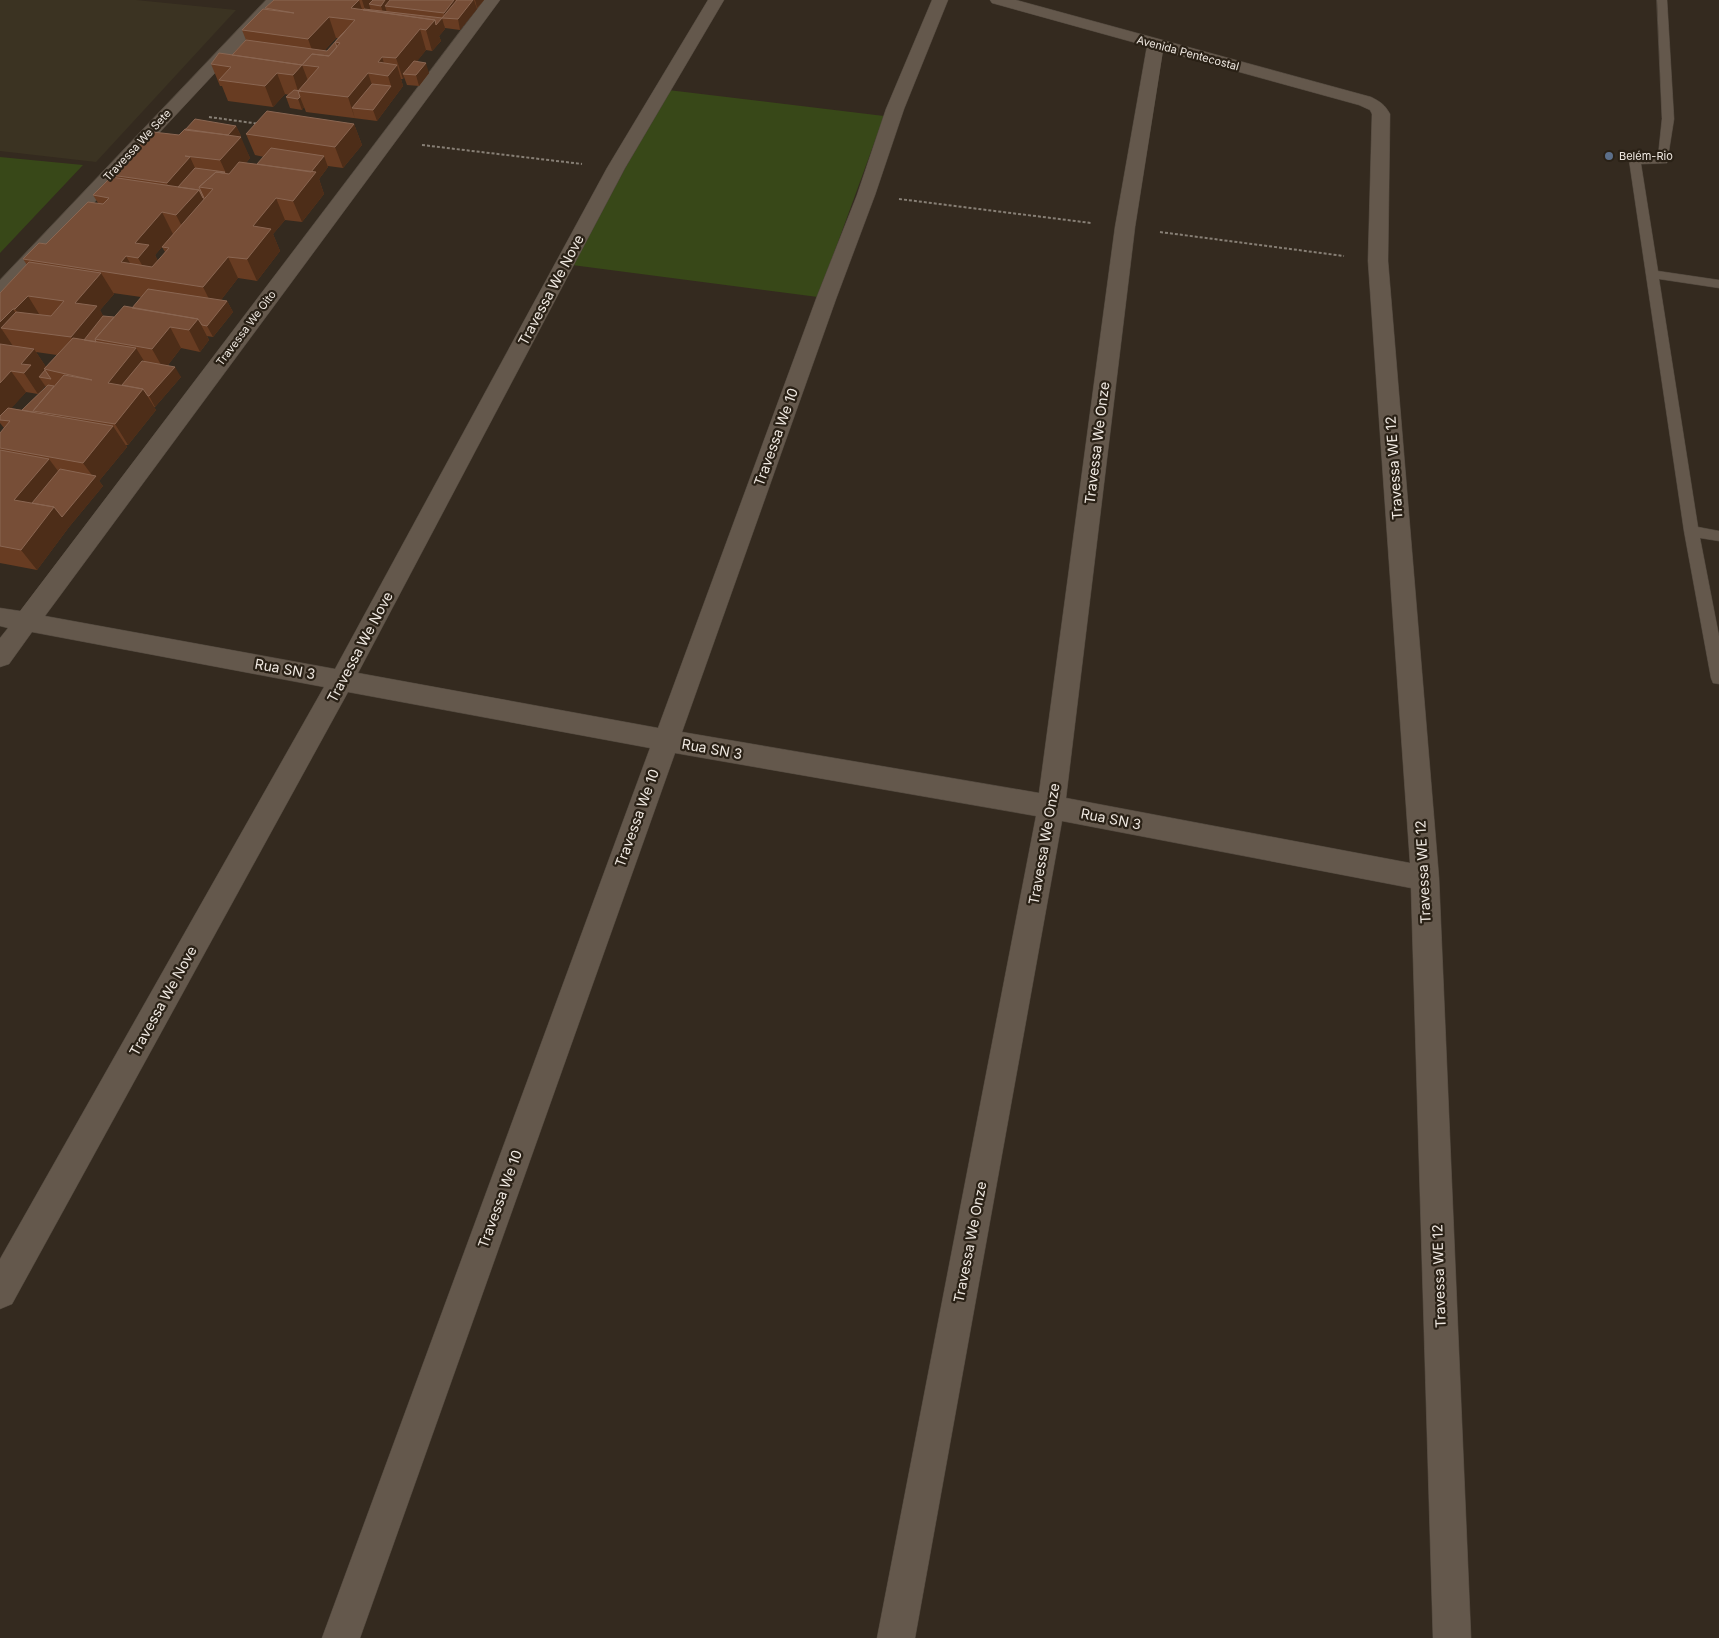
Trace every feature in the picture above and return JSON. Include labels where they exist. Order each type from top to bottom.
[{"type":"street","name":"Travessa We Sete","points":[[0,292],[270,0]]},
{"type":"street","name":"Travessa We Oito","points":[[0,657],[492,0]]},
{"type":"street","name":"Travessa We Nove","points":[[0,1292],[342,679],[616,168],[716,0]]},
{"type":"street","name":"Travessa We 10","points":[[340,1638],[665,740],[826,299],[866,195],[895,109],[940,0]]},
{"type":"street","name":"Avenida Pentecostal","points":[[998,0],[1364,101],[1378,107]]},
{"type":"street","name":"Travessa We Onze","points":[[896,1638],[1051,808],[1125,227],[1156,45]]},
{"type":"street","name":"Travessa WE 12","points":[[1378,107],[1381,116],[1378,260],[1425,878],[1452,1638]]},
{"type":"street","name":"Rua SN 3","points":[[0,617],[1425,878]]},
{"type":"lane","points":[[1662,0],[1668,119],[1663,161],[1635,160],[1691,531],[1719,678]]},
{"type":"lane","points":[[1652,274],[1719,284]]},
{"type":"lane","points":[[1691,531],[1719,536]]},
{"type":"shaded area","points":[[0,0],[136,0],[236,10],[96,162],[0,151]]},
{"type":"green space","points":[[668,90],[884,116],[818,297],[572,265]]},
{"type":"green space","points":[[0,157],[83,165],[0,253]]},
{"type":"building","points":[[274,0],[359,0],[351,8],[435,20],[426,30],[420,29],[396,58],[382,57],[378,62],[397,65],[388,76],[368,73],[348,97],[298,91],[319,67],[302,65],[312,54],[329,56],[340,43],[335,42],[355,20],[329,17],[308,39],[242,30],[263,9],[294,13],[265,8]]},
{"type":"building","points":[[373,0],[385,0],[381,6],[369,4]]},
{"type":"building","points":[[390,0],[454,0],[444,13],[385,6]]},
{"type":"building","points":[[457,0],[473,0],[458,19],[442,18]]},
{"type":"building","points":[[364,9],[442,18],[436,25],[435,20]]},
{"type":"building","points":[[246,40],[327,51],[335,42],[337,47],[329,56],[312,54],[302,65],[232,55]]},
{"type":"building","points":[[219,53],[302,65],[293,75],[277,73],[265,86],[219,80],[231,67],[211,64]]},
{"type":"building","points":[[414,61],[426,63],[416,75],[403,74]]},
{"type":"building","points":[[372,84],[391,86],[373,110],[352,108]]},
{"type":"building","points":[[294,90],[301,91],[298,91],[300,97],[298,99],[286,97]]},
{"type":"building","points":[[267,111],[354,124],[335,147],[246,134]]},
{"type":"building","points":[[195,119],[236,126],[228,135],[185,130]]},
{"type":"building","points":[[185,129],[241,137],[220,160],[185,156],[190,157],[167,183],[111,175],[153,132],[179,135]]},
{"type":"building","points":[[271,148],[324,156],[311,172],[257,164]]},
{"type":"building","points":[[239,162],[316,172],[293,201],[276,198],[253,226],[271,229],[247,259],[228,257],[203,287],[23,259],[39,243],[46,244],[88,202],[103,204],[109,198],[93,195],[111,177],[199,190],[176,215],[162,212],[135,243],[149,245],[138,258],[126,256],[121,262],[152,267],[169,248],[162,247],[213,189],[199,187],[216,172],[229,174]]},
{"type":"building","points":[[195,168],[225,172],[216,172],[199,187],[204,198],[199,190],[178,187]]},
{"type":"building","points":[[29,262],[101,273],[75,303],[97,306],[71,337],[1,328],[16,312],[51,316],[64,301],[28,296],[0,322],[0,293]]},
{"type":"building","points":[[148,289],[227,301],[207,326],[202,325],[198,319],[132,308]]},
{"type":"building","points":[[124,306],[198,319],[189,330],[170,327],[152,349],[95,339]]},
{"type":"building","points":[[103,316],[114,317],[95,339],[96,342],[84,340]]},
{"type":"building","points":[[73,338],[136,348],[108,383],[143,389],[115,424],[33,411],[64,375],[92,380],[44,369]]},
{"type":"building","points":[[0,344],[34,349],[21,364],[31,365],[24,373],[11,371],[0,383]]},
{"type":"building","points":[[142,361],[175,367],[149,396],[143,389],[122,385]]},
{"type":"building","points":[[45,370],[51,379],[39,377]]},
{"type":"building","points":[[48,385],[54,386],[33,412],[22,410]]},
{"type":"building","points":[[8,408],[113,426],[83,463],[0,448],[0,433],[10,421],[0,420],[0,416]]},
{"type":"building","points":[[0,450],[49,459],[14,500],[54,507],[21,550],[0,546]]},
{"type":"building","points":[[60,469],[96,476],[62,517],[54,507],[32,503]]},
{"type":"place","name":"Belém-Rio","points":[[1609,156]]}]
